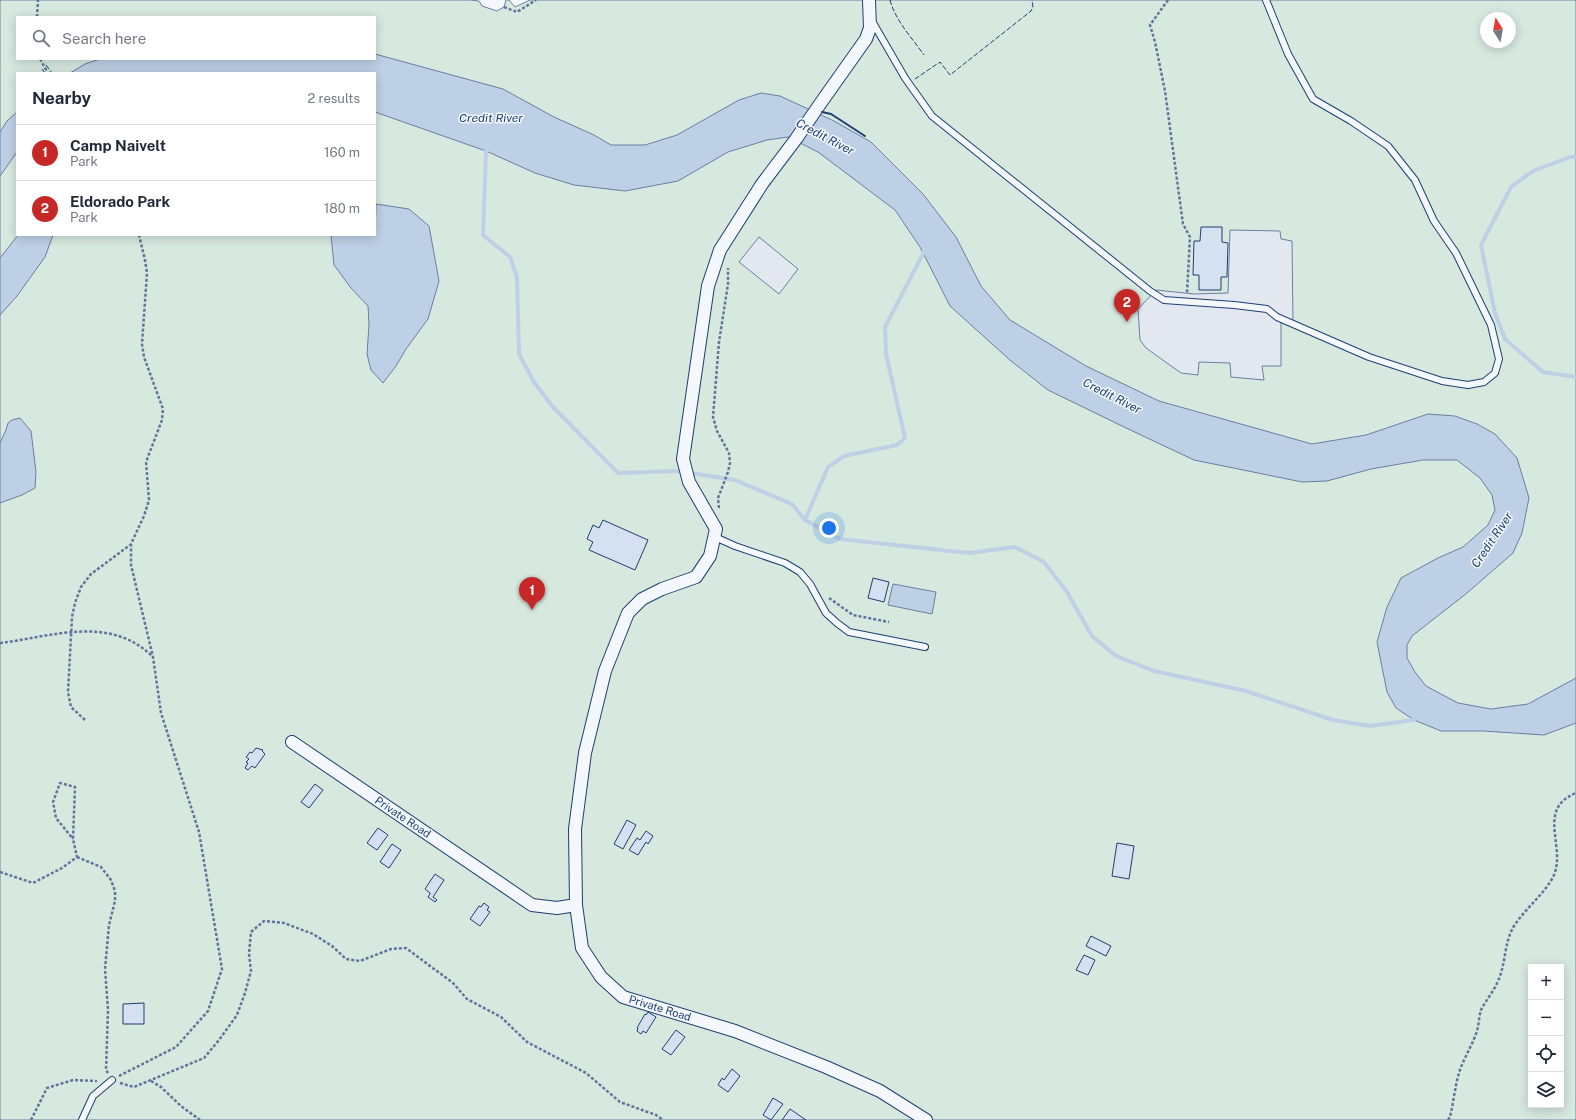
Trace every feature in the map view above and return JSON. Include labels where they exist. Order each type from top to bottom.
[{"type":"street","points":[[576,905],[575,829],[585,753],[605,671],[628,613],[642,599],[662,589],[696,577],[710,556],[715,537],[716,529],[689,482],[683,459],[708,286],[720,250],[762,184],[796,139],[866,39],[870,28],[871,18],[869,0]]},
{"type":"street","name":"Private Road","points":[[292,742],[532,905],[557,908],[576,905],[582,948],[601,977],[623,997],[735,1031],[826,1067],[880,1091],[926,1120]]},
{"type":"lane","points":[[871,18],[905,78],[932,116],[1150,291],[1164,300],[1234,304],[1267,309],[1277,316],[1369,357],[1442,381],[1468,385],[1484,382],[1496,374],[1499,359],[1491,325],[1456,253],[1434,221],[1415,180],[1388,146],[1351,120],[1313,98],[1288,54],[1266,0]]},
{"type":"lane","points":[[715,537],[735,546],[785,563],[800,572],[810,584],[826,613],[836,624],[849,632],[925,646]]},
{"type":"lane","points":[[82,1120],[93,1096],[112,1080]]},
{"type":"path","points":[[37,16],[38,0]]},
{"type":"path","points":[[504,7],[517,12],[536,0]]},
{"type":"path","points":[[1168,0],[1150,25],[1165,91],[1184,224],[1190,237],[1187,302]]},
{"type":"path","points":[[40,60],[47,72]]},
{"type":"path","points":[[112,1080],[176,1047],[208,1011],[222,969],[199,832],[161,713],[153,657],[131,565],[131,544],[147,508],[149,493],[146,462],[162,420],[164,409],[144,357],[142,344],[147,273],[139,236]]},
{"type":"path","points":[[720,514],[718,498],[730,463],[729,453],[717,431],[713,417],[719,342],[728,284],[728,261]]},
{"type":"path","points":[[85,720],[71,707],[68,697],[73,611],[81,587],[91,574],[131,544]]},
{"type":"path","points":[[826,594],[831,600],[853,615],[889,622]]},
{"type":"path","points":[[0,643],[71,631],[102,633],[126,639],[141,646],[153,657]]},
{"type":"path","points":[[73,839],[56,818],[53,802],[60,783],[75,787],[73,839],[77,857]]},
{"type":"path","points":[[1448,1120],[1450,1117],[1461,1068],[1477,1031],[1481,1011],[1498,982],[1508,940],[1513,926],[1553,878],[1558,857],[1554,821],[1556,809],[1566,798],[1576,793]]},
{"type":"path","points":[[77,857],[101,867],[111,880],[115,891],[115,901],[108,925],[105,969],[108,1010],[106,1070],[112,1080]]},
{"type":"path","points":[[0,872],[34,883],[62,868],[77,857]]},
{"type":"path","points":[[31,1120],[47,1088],[73,1080],[112,1080],[134,1087],[204,1058],[237,1015],[251,972],[249,954],[251,932],[264,921],[284,923],[313,934],[332,946],[346,959],[360,961],[391,949],[406,948],[453,983],[467,999],[501,1017],[527,1042],[586,1073],[620,1102],[656,1115],[663,1120]]},
{"type":"path","points":[[151,1080],[200,1120]]},
{"type":"shaded area","points":[[0,0],[470,0],[479,1],[482,6],[497,11],[504,7],[506,0],[509,0],[515,7],[530,0],[1576,0],[1576,1120],[0,1120]]},
{"type":"shaded area","points":[[1230,230],[1280,231],[1281,239],[1292,241],[1293,324],[1281,322],[1281,366],[1262,366],[1264,380],[1231,377],[1230,363],[1199,362],[1198,375],[1181,373],[1146,348],[1140,340],[1138,309],[1156,290],[1194,294],[1228,293]]},
{"type":"shaded area","points":[[759,237],[798,269],[779,294],[739,262]]},
{"type":"water","name":"Credit River","points":[[376,54],[503,89],[554,117],[594,135],[611,145],[645,145],[677,135],[739,100],[761,93],[780,96],[834,121],[871,142],[923,194],[956,237],[981,286],[1010,320],[1086,366],[1159,401],[1312,444],[1366,435],[1428,414],[1455,416],[1477,424],[1495,434],[1517,458],[1529,498],[1522,533],[1513,553],[1467,593],[1412,636],[1407,645],[1407,658],[1415,672],[1426,686],[1458,703],[1491,709],[1528,704],[1576,678],[1576,723],[1544,735],[1483,731],[1441,731],[1414,720],[1396,708],[1387,692],[1377,642],[1387,607],[1401,578],[1438,558],[1463,547],[1488,525],[1495,510],[1492,495],[1480,478],[1457,460],[1423,460],[1371,469],[1327,481],[1302,482],[1194,460],[1124,427],[1048,390],[1011,361],[950,306],[920,247],[895,210],[818,152],[788,137],[767,140],[728,152],[678,181],[625,191],[574,185],[535,173],[486,151],[376,112],[376,72],[72,72],[85,64],[97,60],[376,60]]},
{"type":"water","points":[[16,113],[16,153],[0,176],[0,132],[7,121]]},
{"type":"water","points":[[376,204],[409,209],[429,226],[439,281],[428,319],[383,383],[371,370],[367,354],[369,325],[368,306],[351,288],[334,265],[331,236],[376,236]]},
{"type":"water","points":[[17,236],[53,236],[45,257],[17,296],[0,315],[0,258]]},
{"type":"water","points":[[20,418],[31,431],[36,472],[35,488],[22,495],[0,503],[0,443],[8,423],[12,420]]},
{"type":"water","points":[[893,584],[936,592],[932,614],[888,605]]},
{"type":"building","points":[[1201,227],[1222,227],[1222,242],[1228,243],[1227,277],[1221,277],[1221,290],[1199,290],[1199,275],[1193,275],[1194,241],[1200,241]]},
{"type":"building","points":[[603,520],[648,540],[635,570],[589,550],[593,542],[587,539],[593,525],[599,528]]},
{"type":"building","points":[[873,578],[889,582],[884,602],[868,598]]},
{"type":"building","points":[[256,748],[263,750],[262,751],[265,754],[255,768],[252,766],[248,770],[245,768],[248,763],[246,762],[249,759],[246,757]]},
{"type":"building","points":[[315,784],[323,790],[309,808],[301,802]]},
{"type":"building","points":[[627,820],[636,825],[623,849],[614,844]]},
{"type":"building","points":[[378,828],[388,835],[377,850],[367,843]]},
{"type":"building","points":[[646,831],[653,836],[648,844],[646,842],[638,855],[629,850],[637,838],[640,840]]},
{"type":"building","points":[[1117,843],[1134,846],[1129,879],[1112,876]]},
{"type":"building","points":[[392,844],[401,850],[389,868],[380,862]]},
{"type":"building","points":[[435,874],[444,880],[433,897],[437,900],[435,902],[428,897],[430,893],[425,889]]},
{"type":"building","points":[[484,903],[489,907],[487,910],[490,912],[480,926],[470,919],[479,906],[481,907]]},
{"type":"building","points":[[1091,936],[1111,946],[1106,956],[1086,946]]},
{"type":"building","points":[[1084,955],[1095,960],[1088,975],[1076,970]]},
{"type":"building","points":[[144,1003],[144,1024],[123,1024],[123,1004]]},
{"type":"building","points":[[648,1012],[656,1017],[646,1033],[643,1031],[641,1034],[637,1031],[637,1028],[645,1014],[646,1015]]},
{"type":"building","points":[[676,1030],[685,1037],[671,1055],[662,1049]]},
{"type":"building","points":[[732,1069],[740,1076],[728,1092],[718,1085],[722,1078],[724,1080]]},
{"type":"building","points":[[773,1098],[783,1104],[771,1120],[763,1115]]},
{"type":"building","points":[[790,1109],[806,1120],[782,1120]]},
{"type":"waterway","points":[[486,151],[483,235],[510,257],[517,277],[519,354],[534,382],[552,406],[618,473],[678,471],[735,480],[792,504],[805,520],[840,539],[969,553],[1015,547],[1044,562],[1067,592],[1092,636],[1116,656],[1154,671],[1246,691],[1333,720],[1370,726],[1414,720]]},
{"type":"waterway","points":[[1576,157],[1570,157],[1533,171],[1511,187],[1481,245],[1495,313],[1505,339],[1543,372],[1576,377]]},
{"type":"waterway","points":[[805,520],[828,467],[844,456],[897,445],[905,438],[886,354],[885,327],[925,250]]},
{"type":"fence","points":[[890,0],[900,22],[924,55]]},
{"type":"fence","points":[[915,79],[940,62],[950,75],[1031,11],[1033,7],[1032,0]]},
{"type":"fence","points":[[46,65],[51,72]]},
{"type":"wall","points":[[822,112],[831,114],[865,136]]},
{"type":"place","name":"Eldorado Park","points":[[1127,322]]},
{"type":"place","name":"Camp Naivelt","points":[[532,610]]}]
